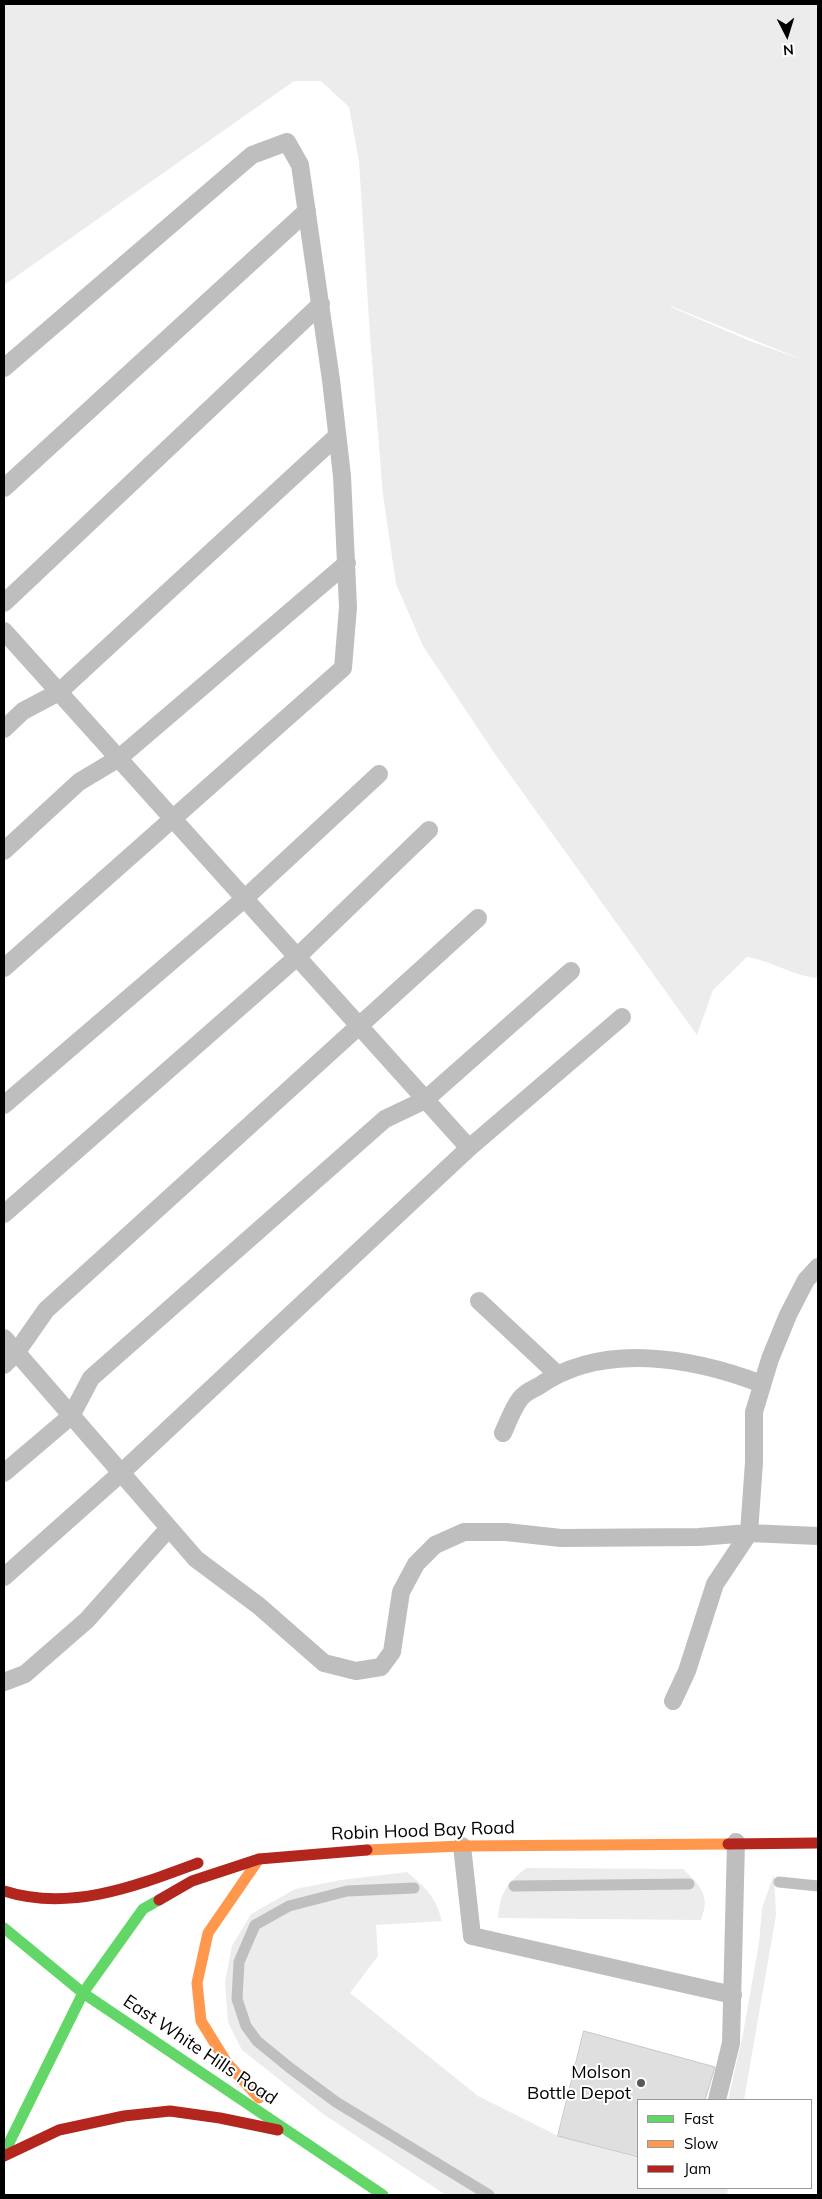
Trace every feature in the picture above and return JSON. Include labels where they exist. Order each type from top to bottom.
[{"type":"main road","name":"Robin Hood Bay Road","points":[[4,2155],[83,1993],[143,1909],[192,1882],[259,1858],[313,1853],[462,1846],[736,1842],[818,1843]]},
{"type":"main road","points":[[4,1891],[11,1895],[44,1900],[82,1897],[120,1891],[200,1862],[259,1858]]},
{"type":"main road","points":[[259,1858],[208,1933],[197,1983],[201,2021],[227,2063],[291,2133]]},
{"type":"main road","name":"East White Hills Road","points":[[4,1928],[83,1993],[383,2195]]},
{"type":"main road","points":[[4,2155],[59,2130],[124,2116],[170,2111],[220,2118],[291,2133]]},
{"type":"lane","points":[[4,368],[252,154],[287,142],[300,165],[321,304],[337,436],[347,562],[348,607],[343,668],[4,968]]},
{"type":"lane","points":[[4,488],[307,211]]},
{"type":"lane","points":[[4,603],[321,304]]},
{"type":"lane","points":[[4,729],[23,711],[59,692],[337,436]]},
{"type":"lane","points":[[4,852],[79,782],[119,758],[347,562]]},
{"type":"lane","points":[[4,631],[469,1148]]},
{"type":"lane","points":[[4,1105],[244,899],[379,774]]},
{"type":"lane","points":[[4,1214],[297,957],[429,830]]},
{"type":"lane","points":[[10,1359],[46,1310],[478,918]]},
{"type":"lane","points":[[4,1473],[71,1416],[91,1378],[386,1119],[425,1100],[571,971]]},
{"type":"lane","points":[[4,1577],[121,1473],[469,1148],[622,1017]]},
{"type":"lane","points":[[673,1700],[687,1671],[715,1584],[749,1533],[754,1462],[754,1412],[762,1384],[788,1315],[806,1280],[818,1267]]},
{"type":"lane","points":[[479,1301],[556,1373]]},
{"type":"lane","points":[[4,1338],[10,1359],[71,1416],[196,1559],[259,1606],[324,1663],[356,1671],[380,1667],[392,1652],[402,1592],[416,1564],[435,1545],[464,1532],[506,1532],[562,1538],[699,1537],[749,1533],[818,1536]]},
{"type":"lane","points":[[503,1433],[520,1398],[556,1373],[600,1361],[650,1358],[690,1363],[734,1373],[762,1384]]},
{"type":"lane","points":[[4,1682],[25,1674],[87,1620],[169,1528]]},
{"type":"lane","points":[[717,2099],[732,2043],[736,1842]]},
{"type":"lane","points":[[462,1846],[472,1936],[733,1995]]},
{"type":"shaded area","points":[[4,4],[818,4],[818,978],[809,977],[747,957],[713,990],[697,1035],[495,754],[423,646],[396,584],[383,495],[370,336],[359,161],[349,107],[321,81],[294,81],[4,285]],"holes":[[[671,306],[803,360],[750,341]]]},
{"type":"shaded area","points":[[526,1868],[683,1869],[702,1891],[705,1904],[704,1912],[701,1920],[498,1918],[502,1895],[513,1879]]},
{"type":"shaded area","points":[[407,1872],[420,1883],[433,1899],[442,1921],[376,1925],[378,1956],[350,1993],[478,2096],[558,2136],[637,2158],[637,2189],[728,2189],[727,2195],[446,2195],[323,2114],[242,2050],[228,2022],[225,1982],[232,1946],[251,1914],[295,1889],[341,1880]]},
{"type":"shaded area","points":[[774,1874],[776,1915],[744,2099],[728,2099],[743,2034],[759,1943],[762,1908]]},
{"type":"building","name":"Molson Bottle Depot","points":[[584,2031],[715,2067],[705,2099],[637,2099],[637,2157],[558,2136]]},
{"type":"waterway","points":[[779,1882],[818,1886]]},
{"type":"waterway","points":[[514,1886],[689,1884]]},
{"type":"waterway","points":[[414,1888],[347,1891],[289,1906],[255,1925],[239,1962],[237,1999],[246,2026],[257,2041],[290,2068],[336,2102],[489,2195]]},
{"type":"traffic: fast","points":[[4,2153],[83,1993],[143,1909],[159,1900]]},
{"type":"traffic: fast","points":[[4,1928],[83,1993],[383,2195]]},
{"type":"traffic: slow","points":[[367,1850],[462,1846],[728,1844]]},
{"type":"traffic: slow","points":[[259,1859],[208,1933],[197,1983],[201,2021],[227,2063],[259,2098]]},
{"type":"traffic: jam","points":[[728,1844],[818,1843]]},
{"type":"traffic: jam","points":[[159,1900],[192,1881],[259,1859],[367,1850]]},
{"type":"traffic: jam","points":[[4,1891],[29,1897],[53,1899],[102,1894],[127,1888],[198,1863]]},
{"type":"traffic: jam","points":[[4,2156],[59,2130],[124,2116],[170,2111],[220,2118],[278,2130]]},
{"type":"place","name":"Molson Bottle Depot","points":[[641,2083]]}]
